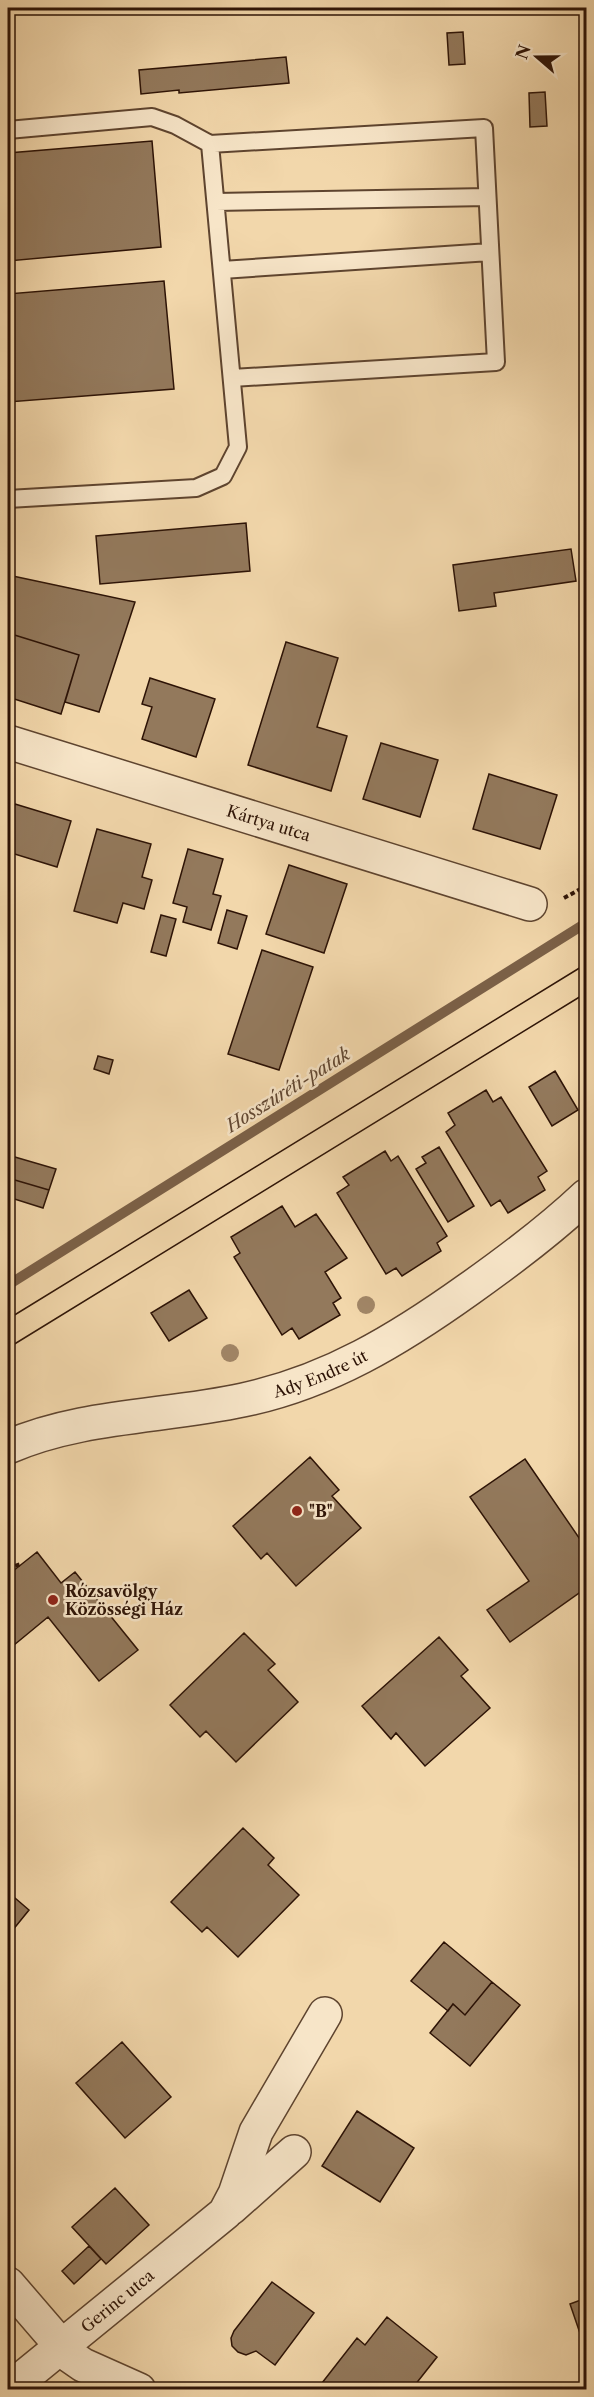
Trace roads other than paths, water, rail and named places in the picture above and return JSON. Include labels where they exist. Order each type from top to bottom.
[{"type":"street","name":"Kártya utca","points":[[8,742],[530,904]]},
{"type":"street","name":"Ady Endre út","points":[[8,1447],[27,1439],[80,1425],[241,1401],[281,1392],[316,1379],[358,1360],[415,1328],[494,1272],[563,1218],[586,1196]]},
{"type":"street","name":"Gerinc utca","points":[[225,2213],[236,2194],[256,2132],[325,2014]]},
{"type":"street","name":"Gerinc utca","points":[[8,2390],[225,2213],[294,2152]]},
{"type":"street","points":[[8,2284],[70,2356],[83,2365],[139,2390]]},
{"type":"lane","points":[[8,130],[152,117],[175,124],[210,144],[484,128],[496,362],[232,378]]},
{"type":"lane","points":[[8,500],[196,488],[223,476],[238,447],[210,144]]},
{"type":"lane","points":[[216,202],[488,197]]},
{"type":"lane","points":[[222,270],[490,252]]},
{"type":"waterway","name":"Hosszúréti-patak","points":[[8,1285],[586,923]]},
{"type":"tram line","points":[[8,1319],[586,964]]},
{"type":"tram line","points":[[8,1348],[586,993]]},
{"type":"place","name":"\"B\"","points":[[297,1511]]},
{"type":"place","name":"Rózsavölgy Közösségi Ház","points":[[53,1600]]}]
